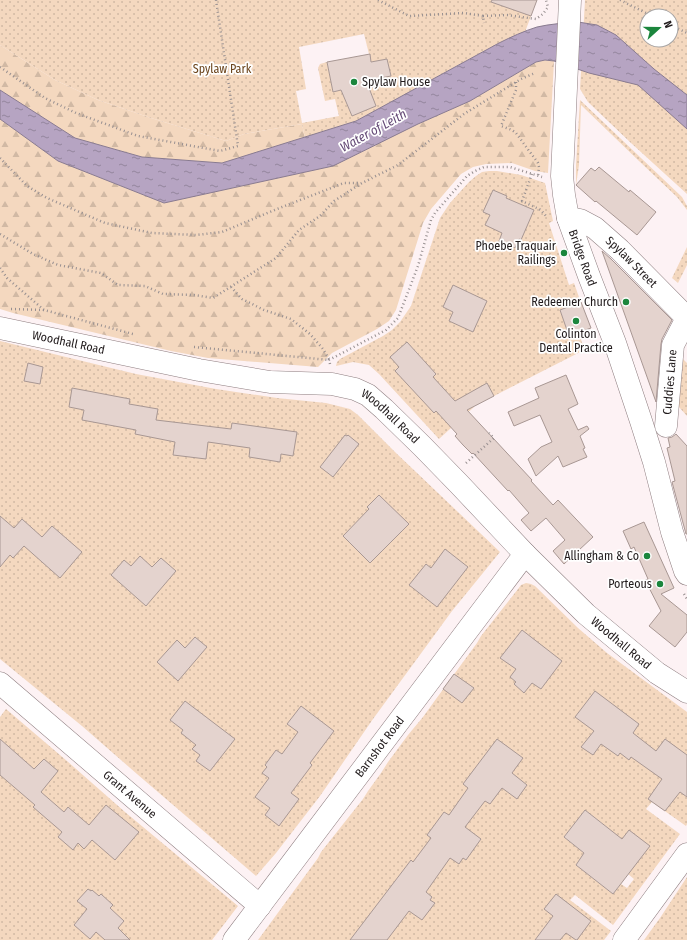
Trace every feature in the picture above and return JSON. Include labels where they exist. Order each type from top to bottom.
[{"type":"street","name":"Bridge Road","points":[[570,0],[562,176],[568,218],[588,276],[615,343],[642,422],[672,532],[685,571],[685,584]]},
{"type":"street","name":"Spylaw Street","points":[[568,218],[580,220],[595,228],[620,250],[687,318]]},
{"type":"street","name":"Cuddies Lane","points":[[666,426],[673,345],[687,318]]},
{"type":"street","name":"Woodhall Road","points":[[0,328],[220,374],[270,382],[332,384],[355,389],[368,395],[459,484],[525,554],[586,614],[657,673],[687,692]]},
{"type":"street","name":"Barnshot Road","points":[[234,940],[525,554]]},
{"type":"street","name":"Grant Avenue","points":[[2,690],[260,906]]},
{"type":"street","points":[[624,940],[687,854]]},
{"type":"path","points":[[0,67],[44,98],[76,113],[138,136],[220,151],[238,146],[216,0]]},
{"type":"path","points":[[378,0],[410,16],[464,13],[483,16],[507,15],[536,19],[544,14],[548,7],[546,0]]},
{"type":"path","points":[[620,0],[639,10]]},
{"type":"path","points":[[483,16],[484,22]]},
{"type":"path","points":[[0,234],[33,254],[58,265],[101,273],[118,285],[145,286],[163,294],[194,295],[214,298],[276,258],[299,230],[320,216],[334,202],[362,182],[398,165],[464,114],[516,82],[535,73]]},
{"type":"path","points":[[516,82],[516,90],[501,126],[512,130],[538,163],[538,176]]},
{"type":"path","points":[[0,158],[27,186],[48,198],[105,223],[152,233],[196,235],[222,232],[276,209],[344,183],[362,182]]},
{"type":"path","points":[[187,346],[329,360],[386,330],[398,318],[418,266],[431,220],[435,213],[467,176],[484,167],[510,167],[542,177]]},
{"type":"path","points":[[526,189],[532,174]]},
{"type":"path","points":[[0,268],[7,278],[44,310]]},
{"type":"path","points":[[231,287],[242,299],[264,310],[291,319],[310,334],[323,349],[329,360],[332,384]]},
{"type":"path","points":[[0,328],[6,312],[12,308],[44,310],[135,334]]},
{"type":"path","points":[[482,448],[494,438],[489,433]]},
{"type":"path","points":[[685,584],[687,599]]},
{"type":"green space","name":"Spylaw Park","points":[[0,0],[518,0],[515,10],[531,16],[525,32],[499,43],[356,121],[305,138],[302,124],[244,134],[226,141],[98,100],[55,80],[0,45]],"holes":[[[364,34],[371,62],[387,59],[390,76],[375,79],[376,86],[369,88],[376,106],[352,116],[341,90],[333,92],[327,62],[320,64],[318,68],[325,101],[335,99],[339,116],[302,123],[296,91],[306,89],[299,47]]]},
{"type":"green space","points":[[585,0],[687,0],[687,194],[588,102],[580,89]]},
{"type":"green space","points":[[0,45],[55,80],[98,100],[226,141],[244,134],[302,124],[305,138],[222,163],[142,157],[74,138],[0,90]]},
{"type":"green space","points":[[545,60],[554,61],[548,173],[535,171],[512,163],[486,164],[473,167],[461,174],[431,209],[423,223],[396,310],[389,321],[332,353],[318,367],[208,358],[171,351],[0,309],[0,119],[58,161],[164,203],[418,124],[470,101],[536,62]]},
{"type":"green space","points":[[580,100],[682,197],[687,206],[687,210],[677,197],[581,105],[579,165],[576,185]]},
{"type":"green space","points":[[489,171],[521,175],[545,183],[553,221],[549,223],[569,285],[574,283],[580,300],[570,304],[569,300],[563,302],[564,308],[560,310],[569,336],[579,332],[582,343],[590,347],[494,396],[467,395],[474,407],[439,439],[369,365],[353,362],[336,366],[340,359],[383,336],[400,322],[411,306],[440,218],[450,203],[469,182],[482,172]]},
{"type":"green space","points":[[687,247],[687,265],[678,283],[672,278]]},
{"type":"green space","points":[[0,341],[136,374],[216,389],[277,398],[326,403],[350,409],[500,552],[452,611],[373,719],[320,796],[276,853],[256,876],[82,726],[0,659]]},
{"type":"green space","points":[[681,357],[687,363],[687,416],[671,398]]},
{"type":"green space","points":[[526,583],[535,586],[578,628],[607,653],[687,712],[686,826],[652,802],[646,809],[680,834],[613,925],[575,895],[570,900],[611,931],[604,940],[258,940],[321,852],[363,799],[388,762],[423,717],[481,636],[521,585]],"holes":[[[585,810],[608,828],[614,850],[628,874],[634,879],[627,888],[621,884],[613,894],[576,865],[584,853],[564,837]]]},
{"type":"green space","points":[[6,709],[125,812],[238,906],[212,940],[0,940],[0,717]]},
{"type":"green space","points":[[687,877],[687,940],[644,940],[660,918]]},
{"type":"water","name":"Water of Leith","points":[[578,22],[597,25],[616,35],[654,69],[687,95],[687,129],[638,85],[589,73],[554,61],[545,60],[536,62],[470,101],[418,124],[333,166],[164,203],[58,161],[0,119],[0,90],[75,138],[142,157],[222,163],[356,121],[522,32],[542,26]]},
{"type":"building","points":[[492,0],[537,0],[531,16],[491,2]]},
{"type":"building","name":"Spylaw House","points":[[370,54],[371,62],[387,59],[391,76],[375,79],[377,86],[369,88],[376,106],[352,116],[341,90],[333,92],[327,62]]},
{"type":"building","points":[[599,167],[656,212],[637,235],[576,185],[591,168],[595,171]]},
{"type":"building","points":[[493,190],[507,196],[506,198],[534,210],[521,240],[519,239],[515,248],[499,241],[502,233],[485,225],[490,215],[483,212]]},
{"type":"building","points":[[602,251],[672,320],[661,344],[656,402]]},
{"type":"building","points":[[453,285],[487,301],[473,332],[449,321],[453,312],[443,307]]},
{"type":"building","name":"Colinton Dental Practice","points":[[581,302],[591,328],[569,336],[560,310]]},
{"type":"building","points":[[407,342],[436,374],[433,377],[455,401],[487,383],[494,396],[467,410],[532,480],[531,481],[553,505],[558,500],[593,537],[564,564],[553,551],[565,540],[546,518],[531,531],[521,520],[529,513],[509,490],[508,491],[473,453],[472,454],[463,445],[455,436],[457,434],[436,411],[434,413],[395,371],[399,367],[390,357]]},
{"type":"building","points":[[28,363],[43,367],[40,384],[24,381]]},
{"type":"building","points":[[566,375],[578,404],[568,409],[578,430],[587,426],[589,429],[580,436],[585,448],[583,449],[587,457],[563,467],[558,456],[536,476],[528,459],[541,447],[552,442],[540,415],[514,426],[508,412],[539,398],[535,388]]},
{"type":"building","points":[[72,388],[130,399],[129,404],[158,409],[156,420],[231,429],[232,423],[297,432],[293,456],[281,454],[280,462],[249,457],[250,448],[208,442],[206,459],[173,455],[175,442],[135,434],[136,430],[82,420],[84,410],[69,407]]},
{"type":"building","points":[[676,434],[687,446],[687,534],[672,482],[675,481],[667,448],[670,447],[668,438]]},
{"type":"building","points":[[345,435],[348,435],[359,444],[333,477],[320,467]]},
{"type":"building","points":[[379,495],[409,524],[370,563],[343,536],[369,509],[367,507]]},
{"type":"building","points":[[0,516],[14,528],[22,519],[42,537],[52,526],[82,552],[60,578],[24,546],[13,558],[10,555],[0,567]]},
{"type":"building","points":[[644,522],[674,588],[661,594],[687,615],[687,632],[675,647],[649,626],[661,611],[645,580],[648,579],[634,547],[631,549],[623,531]]},
{"type":"building","points":[[445,549],[468,567],[437,607],[409,585],[426,564],[431,568]]},
{"type":"building","points":[[140,556],[152,567],[161,558],[176,571],[146,606],[111,575],[124,560],[131,566]]},
{"type":"building","points":[[522,630],[562,661],[541,689],[532,683],[524,693],[514,684],[516,682],[510,677],[516,669],[500,658]]},
{"type":"building","points":[[195,637],[207,647],[178,681],[157,662],[177,640],[185,648]]},
{"type":"building","points":[[454,674],[474,688],[462,703],[443,689]]},
{"type":"building","points":[[595,691],[639,724],[633,733],[656,751],[665,739],[687,755],[687,797],[680,792],[665,811],[648,799],[662,779],[631,757],[629,760],[620,753],[618,756],[601,744],[593,755],[581,747],[594,731],[575,717]]},
{"type":"building","points":[[185,701],[235,739],[210,771],[196,761],[200,755],[192,749],[196,745],[181,733],[183,730],[170,720]]},
{"type":"building","points":[[301,706],[334,731],[310,763],[312,765],[291,793],[299,799],[279,826],[265,815],[270,808],[255,797],[269,778],[262,773],[267,767],[265,765],[276,750],[282,754],[298,732],[287,724]]},
{"type":"building","points":[[0,739],[34,769],[44,759],[58,771],[41,792],[64,812],[68,807],[89,825],[106,805],[139,832],[115,860],[92,840],[84,849],[78,843],[73,850],[58,837],[62,832],[33,807],[35,805],[0,775]]},
{"type":"building","points":[[497,739],[523,758],[512,773],[527,785],[517,799],[502,788],[490,804],[485,801],[465,827],[481,839],[466,860],[463,858],[459,864],[450,858],[426,892],[432,897],[430,900],[435,903],[422,920],[409,911],[387,940],[350,940],[411,860],[413,862],[431,838],[427,835],[444,812],[449,815],[468,788],[463,784]]},
{"type":"building","points":[[585,810],[622,839],[629,830],[650,846],[613,894],[576,865],[584,853],[564,837]]},
{"type":"building","points":[[88,889],[91,891],[92,890],[99,896],[101,894],[113,905],[110,908],[124,921],[118,928],[130,940],[105,940],[96,932],[90,939],[74,925],[87,909],[77,901]]},
{"type":"building","points":[[556,894],[591,921],[577,940],[566,933],[560,940],[535,940],[553,916],[544,909]]},
{"type":"place","name":"Spylaw House","points":[[354,82]]},
{"type":"place","name":"Phoebe Traquair Railings","points":[[564,253]]},
{"type":"place","name":"Redeemer Church","points":[[626,302]]},
{"type":"place","name":"Colinton Dental Practice","points":[[576,321]]},
{"type":"place","name":"Allingham & Co","points":[[647,556]]},
{"type":"place","name":"Porteous","points":[[660,584]]}]
